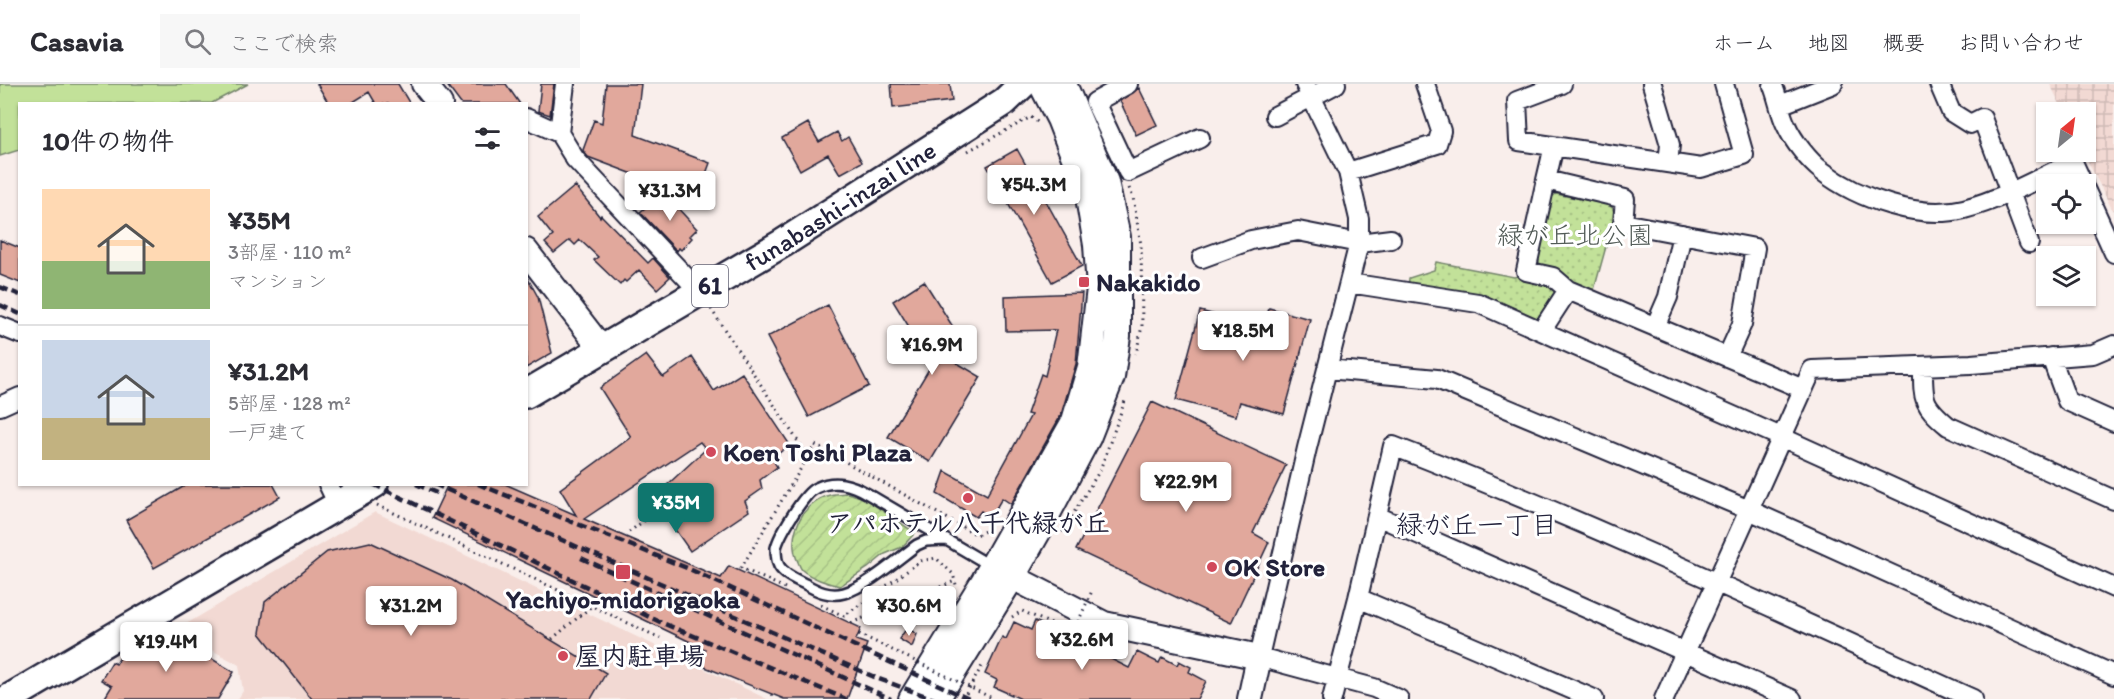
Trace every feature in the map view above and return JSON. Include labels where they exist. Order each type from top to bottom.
[{"type":"main road","name":"funabashi-inzai line","points":[[528,393],[783,243],[1004,102],[1023,84]]},
{"type":"main road","points":[[8,699],[349,492]]},
{"type":"street","points":[[424,84],[438,102]]},
{"type":"street","points":[[559,133],[565,84]]},
{"type":"street","points":[[938,699],[1074,422],[1090,367],[1099,288],[1096,245],[1087,191],[1059,119],[1041,84]]},
{"type":"street","points":[[911,699],[1002,572],[1088,438],[1112,377],[1118,336],[1118,237],[1106,182],[1064,84]]},
{"type":"street","points":[[1128,84],[1095,102],[1128,172],[1200,138]]},
{"type":"street","points":[[1275,116],[1308,90],[1336,84]]},
{"type":"street","points":[[1348,172],[1437,144],[1441,130],[1425,84]]},
{"type":"street","points":[[1562,84],[1517,101],[1519,141],[1701,168],[1744,155],[1724,84]]},
{"type":"street","points":[[1652,84],[1670,145],[1668,163]]},
{"type":"street","points":[[1780,105],[1833,84]]},
{"type":"street","points":[[1939,84],[1951,112],[1970,124],[1982,118],[2029,243]]},
{"type":"street","points":[[1773,86],[1786,125],[1803,151],[1822,171],[1870,198],[1912,211],[1946,212],[1965,209],[2036,180]]},
{"type":"street","points":[[1250,699],[1258,657],[1359,243],[1359,219],[1348,172],[1308,90]]},
{"type":"street","points":[[528,119],[559,133],[575,159],[700,292]]},
{"type":"street","points":[[1554,146],[1526,271],[1553,277],[1568,290],[1803,389]]},
{"type":"street","points":[[2048,174],[2073,162],[2078,174]]},
{"type":"street","points":[[1546,180],[1625,199],[1623,223],[1755,248],[1742,324],[1727,357]]},
{"type":"street","points":[[2096,213],[2114,253]]},
{"type":"street","points":[[1202,258],[1251,240],[1298,231],[1359,243],[1391,239]]},
{"type":"street","points":[[1655,327],[1668,297],[1682,234]]},
{"type":"street","points":[[528,254],[602,348]]},
{"type":"street","points":[[1349,283],[1478,303],[2114,588]]},
{"type":"street","points":[[1542,330],[1568,290]]},
{"type":"street","points":[[0,326],[18,333]]},
{"type":"street","points":[[1664,699],[1812,370],[1923,367],[2093,354],[2114,345]]},
{"type":"street","points":[[2051,357],[2067,401],[2114,423]]},
{"type":"street","points":[[1923,367],[1923,396],[1930,410],[1948,426],[2114,500]]},
{"type":"street","points":[[1327,369],[1437,379],[1749,510],[2114,675]]},
{"type":"street","points":[[0,405],[18,398]]},
{"type":"street","points":[[1332,699],[1393,446],[1461,472],[1716,583],[1973,699]]},
{"type":"street","points":[[1377,516],[1792,699]]},
{"type":"street","points":[[1002,572],[1104,624],[1258,657],[1374,688],[1399,699]]},
{"type":"street","points":[[1358,598],[1594,699]]},
{"type":"lane","points":[[946,540],[926,541],[917,545],[858,587],[843,594],[830,594],[789,576],[780,568],[776,548],[804,498],[814,488],[841,483],[853,485],[1002,572]]},
{"type":"path","points":[[965,154],[1031,117],[1042,126]]},
{"type":"path","points":[[700,292],[809,458]]},
{"type":"path","points":[[791,591],[741,568],[816,445],[977,535],[994,526]]},
{"type":"path","points":[[349,492],[594,605],[660,638]]},
{"type":"path","points":[[629,532],[649,517]]},
{"type":"path","points":[[812,601],[844,616],[921,561],[936,558],[953,574],[957,588],[954,594]]},
{"type":"path","points":[[851,623],[955,581]]},
{"type":"path","points":[[1066,649],[1092,591]]},
{"type":"path","points":[[552,639],[594,605]]},
{"type":"path","points":[[1005,623],[1022,611],[1083,638]]},
{"type":"path","points":[[858,634],[994,699]]},
{"type":"path","points":[[907,669],[914,659]]},
{"type":"path","points":[[963,699],[986,659]]},
{"type":"path","points":[[772,694],[773,699]]},
{"type":"shaded area","points":[[2050,84],[2114,84],[2114,213],[2088,162],[2096,162],[2096,102],[2059,102]]},
{"type":"shaded area","points":[[375,512],[767,699],[238,699],[243,691],[239,665],[176,630]]},
{"type":"green space","points":[[0,84],[248,84],[214,102],[18,102],[18,150],[0,156]]},
{"type":"green space","name":"緑が丘北公園","points":[[1556,194],[1611,205],[1615,214],[1594,290],[1571,282],[1563,273],[1543,269],[1538,260],[1549,199]]},
{"type":"green space","points":[[1436,262],[1514,277],[1525,274],[1565,290],[1541,328],[1408,290],[1409,278],[1434,270]]},
{"type":"green space","points":[[848,493],[864,498],[915,533],[902,547],[885,554],[840,586],[810,576],[802,570],[795,554],[794,537],[799,520],[809,506],[827,496]]},
{"type":"building","points":[[317,84],[398,84],[409,102],[375,102],[369,92],[353,102],[328,102]]},
{"type":"building","points":[[446,84],[506,84],[519,102],[460,102]]},
{"type":"building","points":[[541,84],[554,84],[550,115],[538,111]]},
{"type":"building","points":[[606,84],[641,84],[635,135],[710,163],[697,198],[588,157],[584,152],[594,120],[602,123]]},
{"type":"building","points":[[891,84],[950,84],[952,101],[893,108]]},
{"type":"building","points":[[1139,88],[1157,125],[1136,135],[1120,101]]},
{"type":"building","points":[[808,123],[819,142],[837,132],[842,141],[848,137],[862,162],[840,174],[828,154],[800,170],[782,138]]},
{"type":"building","points":[[1017,149],[1082,266],[1052,282],[987,166]]},
{"type":"building","points":[[575,186],[600,217],[601,215],[648,263],[653,258],[670,277],[657,289],[639,270],[620,285],[594,260],[598,257],[580,240],[575,245],[570,240],[554,253],[545,243],[553,236],[538,217]]},
{"type":"building","points":[[664,193],[697,229],[681,250],[679,248],[677,251],[640,212]]},
{"type":"building","points":[[0,240],[18,247],[18,282],[0,275]]},
{"type":"building","points":[[528,279],[538,297],[552,353],[528,367]]},
{"type":"building","points":[[924,281],[965,346],[947,357],[981,377],[930,462],[888,437],[932,364],[893,301]]},
{"type":"building","points":[[1082,293],[1076,364],[1061,415],[1011,504],[1002,498],[991,517],[981,511],[976,517],[937,494],[945,471],[987,495],[1031,415],[1027,414],[1041,374],[1045,376],[1056,330],[1006,331],[1005,296]]},
{"type":"building","points":[[828,305],[869,386],[809,417],[767,337]]},
{"type":"building","points":[[1269,308],[1310,319],[1284,414],[1240,402],[1236,416],[1176,400],[1200,311],[1264,328]]},
{"type":"building","points":[[646,355],[663,377],[692,357],[714,391],[742,373],[790,445],[772,458],[777,467],[760,480],[762,489],[745,501],[749,511],[690,551],[653,498],[706,449],[700,442],[584,519],[721,578],[729,566],[861,628],[856,640],[867,644],[847,699],[784,699],[700,665],[705,649],[432,518],[447,486],[510,486],[576,515],[560,489],[631,437],[600,388]]},
{"type":"building","points":[[1152,402],[1286,465],[1253,533],[1269,542],[1231,623],[1076,550]]},
{"type":"building","points":[[185,486],[274,486],[280,497],[154,568],[126,520]]},
{"type":"building","points":[[370,542],[452,580],[606,673],[591,699],[312,699],[260,633],[265,602],[327,552]]},
{"type":"building","points":[[1035,621],[1129,668],[1137,652],[1159,663],[1162,657],[1177,665],[1179,661],[1191,667],[1189,672],[1206,681],[1197,699],[1021,699],[994,687],[997,680],[985,674],[1002,637],[1006,639],[1014,622],[1031,630]]},
{"type":"building","points":[[907,628],[917,634],[912,647],[899,639]]},
{"type":"building","points":[[163,630],[234,672],[218,699],[104,699],[112,686],[101,680],[112,662],[116,664],[123,653],[128,656],[133,648],[138,651],[143,644],[148,647],[155,636],[158,638]]},
{"type":"railway","points":[[0,287],[18,294]]},
{"type":"railway","points":[[0,305],[18,313]]},
{"type":"railway","points":[[377,486],[660,622],[846,699]]},
{"type":"railway","points":[[421,486],[441,495]]},
{"type":"railway","points":[[439,486],[879,679],[934,699]]},
{"type":"railway","points":[[483,486],[687,568],[969,699]]},
{"type":"railway","points":[[581,558],[891,699]]},
{"type":"place","name":"Nakakido","points":[[1084,282]]},
{"type":"place","name":"Koen Toshi Plaza","points":[[711,452]]},
{"type":"place","name":"アパホテル八千代緑が丘","points":[[968,498]]},
{"type":"place","name":"OK Store","points":[[1212,567]]},
{"type":"place","name":"Yachiyo-midorigaoka","points":[[623,572]]},
{"type":"place","name":"屋内駐車場","points":[[563,656]]},
{"type":"district","name":"緑が丘一丁目","points":[[1477,525]]}]
